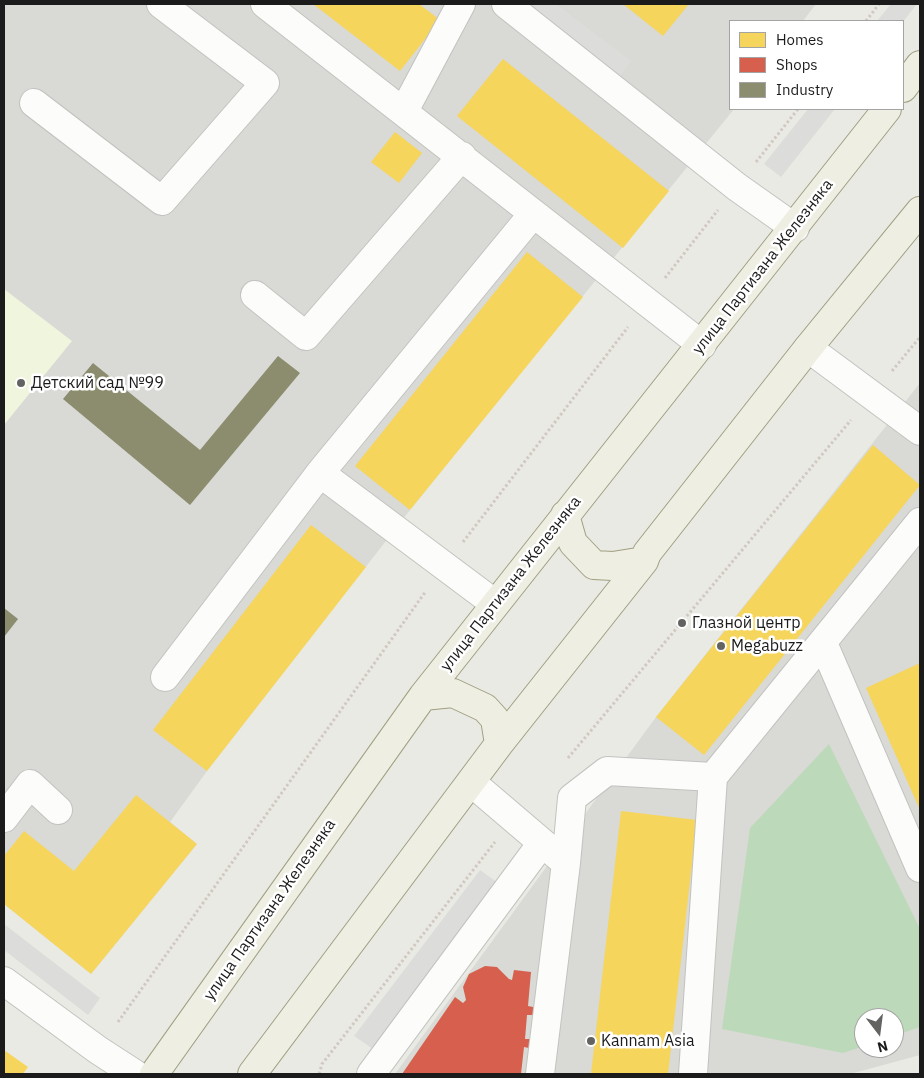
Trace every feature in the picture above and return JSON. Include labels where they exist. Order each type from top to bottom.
[{"type":"main road","points":[[904,87],[920,65]]},
{"type":"main road","name":"улица Партизана Железняка","points":[[154,1074],[423,696],[494,603],[702,345],[886,110]]},
{"type":"main road","points":[[252,1074],[499,744],[644,561],[646,553],[808,348],[920,211]]},
{"type":"main road","points":[[565,515],[573,542],[594,565],[613,566],[644,561]]},
{"type":"main road","points":[[423,696],[453,693],[484,708],[495,719],[499,744]]},
{"type":"street","points":[[34,104],[162,201],[265,82],[161,4]]},
{"type":"street","points":[[265,4],[702,345]]},
{"type":"street","points":[[404,111],[461,4]]},
{"type":"street","points":[[506,4],[737,186],[795,228]]},
{"type":"street","points":[[255,295],[306,336],[462,156]]},
{"type":"street","points":[[165,676],[320,473],[533,214]]},
{"type":"street","points":[[808,348],[873,394],[920,431]]},
{"type":"street","points":[[320,473],[494,603]]},
{"type":"street","points":[[693,1074],[713,777],[824,643],[920,522]]},
{"type":"street","points":[[824,643],[920,868]]},
{"type":"street","points":[[540,1074],[566,863],[572,798],[607,772],[713,777]]},
{"type":"street","points":[[471,782],[566,863]]},
{"type":"street","points":[[4,818],[30,784],[58,810]]},
{"type":"street","points":[[371,1074],[542,843]]},
{"type":"street","points":[[4,981],[98,1050],[135,1074]]},
{"type":"path","points":[[867,20],[880,4]]},
{"type":"path","points":[[563,764],[920,337]]},
{"type":"path","points":[[319,1074],[322,1064],[514,818]]},
{"type":"shaded area","points":[[4,4],[816,4],[804,20],[729,20],[729,110],[733,110],[410,510],[207,771],[170,822],[197,844],[91,974],[4,904]]},
{"type":"shaded area","points":[[522,4],[556,4],[631,61],[619,78]]},
{"type":"shaded area","points":[[891,4],[917,4],[904,21],[878,20]]},
{"type":"shaded area","points":[[807,110],[834,110],[781,177],[764,164]]},
{"type":"shaded area","name":"Детский сад №99","points":[[4,289],[72,341],[4,425]]},
{"type":"shaded area","points":[[920,383],[920,1055],[850,1074],[395,1074],[656,717]]},
{"type":"shaded area","points":[[829,744],[920,929],[920,1027],[904,1033],[904,1008],[854,1008],[854,1049],[843,1053],[722,1029],[750,828]]},
{"type":"shaded area","points":[[480,870],[501,885],[376,1051],[354,1036]]},
{"type":"shaded area","points":[[4,924],[100,998],[88,1015],[4,950]]},
{"type":"building: Homes","points":[[313,4],[419,4],[440,20],[400,71]]},
{"type":"building: Homes","points":[[623,4],[689,4],[663,36]]},
{"type":"building: Homes","points":[[503,59],[669,191],[623,248],[457,116]]},
{"type":"building: Homes","points":[[395,132],[422,153],[399,183],[371,162]]},
{"type":"building: Homes","points":[[527,252],[583,297],[410,510],[355,466]]},
{"type":"building: Homes","points":[[873,445],[920,485],[704,755],[656,717]]},
{"type":"building: Homes","points":[[311,525],[366,567],[207,771],[153,730]]},
{"type":"building: Homes","points":[[920,663],[920,810],[866,688]]},
{"type":"building: Homes","points":[[136,795],[197,844],[91,974],[4,904],[4,856],[24,831],[74,871]]},
{"type":"building: Homes","points":[[621,811],[697,820],[668,1074],[591,1074]]},
{"type":"building: Homes","points":[[4,1050],[28,1067],[23,1074],[4,1074]]},
{"type":"building: Shops","points":[[485,966],[497,967],[512,980],[514,970],[531,972],[528,1006],[533,1007],[533,1015],[527,1015],[525,1039],[530,1039],[529,1048],[524,1047],[521,1074],[402,1074],[455,997],[463,1003],[466,1000],[463,987],[469,974]]},
{"type":"building: Industry","points":[[278,356],[300,373],[190,505],[63,399],[93,363],[200,450]]},
{"type":"building: Industry","points":[[4,608],[18,619],[4,637]]},
{"type":"place","name":"Детский сад №99","points":[[21,383]]},
{"type":"place","name":"Глазной центр","points":[[682,623]]},
{"type":"place","name":"Megabuzz","points":[[721,646]]},
{"type":"place","name":"Kannam Asia","points":[[591,1041]]}]
